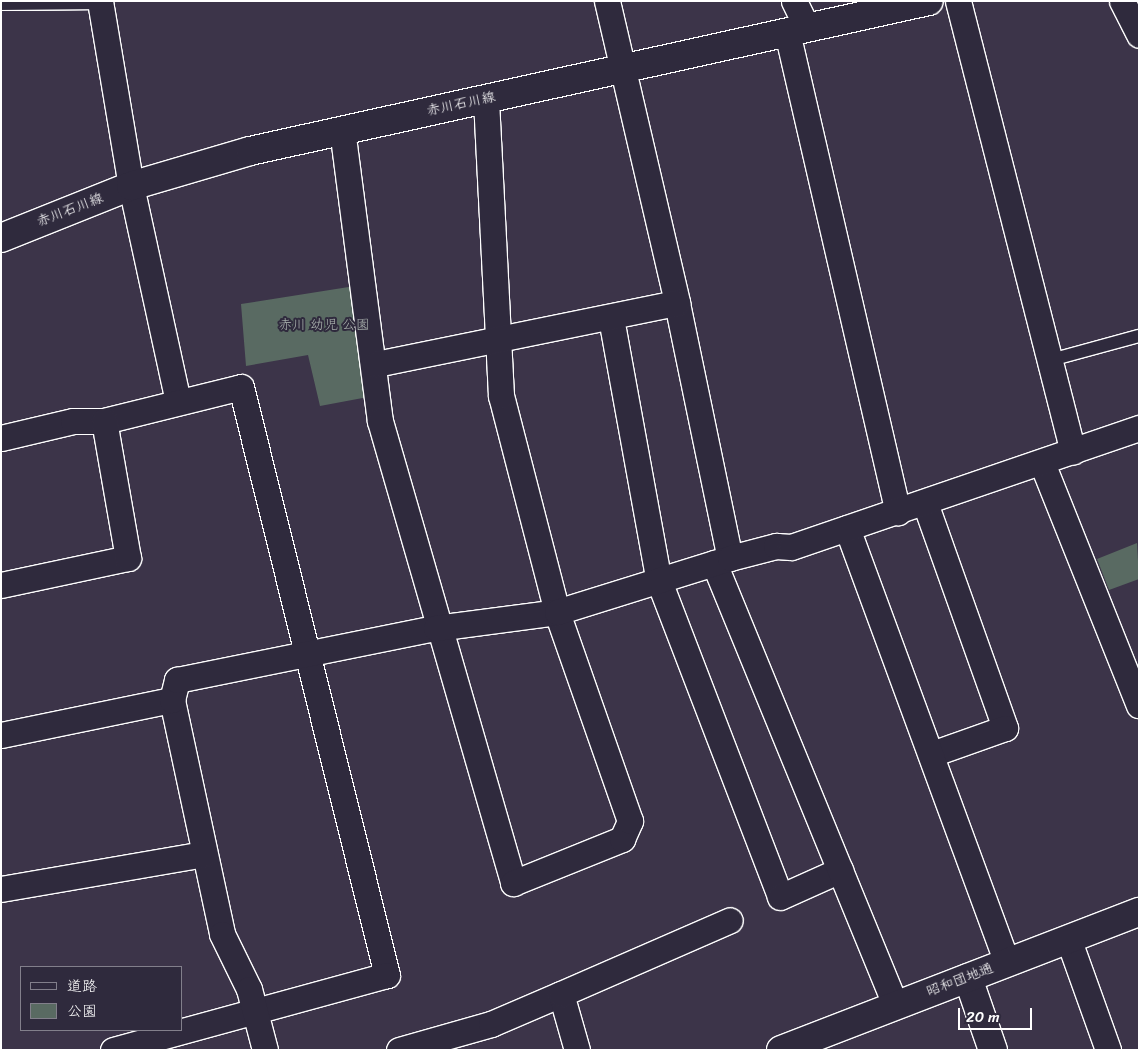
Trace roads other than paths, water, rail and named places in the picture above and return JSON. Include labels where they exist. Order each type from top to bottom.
[{"type":"street","points":[[607,1],[677,303],[722,560],[840,870],[895,1005]]},
{"type":"street","points":[[794,1],[797,30],[898,512]]},
{"type":"street","name":"赤川石川線","points":[[1,238],[131,186],[342,129],[929,1]]},
{"type":"street","points":[[958,1],[1073,452]]},
{"type":"street","points":[[1122,1],[1139,35]]},
{"type":"street","points":[[100,2],[131,186],[178,401]]},
{"type":"street","points":[[342,129],[376,364],[380,421],[436,628],[513,883],[622,839],[630,821],[557,612],[501,396],[486,99]]},
{"type":"street","points":[[376,364],[611,318],[677,303]]},
{"type":"street","points":[[611,318],[659,581],[780,897],[840,870]]},
{"type":"street","points":[[1,438],[74,421],[104,421],[178,401],[241,387],[310,656],[387,975],[182,1031]]},
{"type":"street","points":[[1,585],[128,558],[104,421]]},
{"type":"street","points":[[265,1050],[252,1011],[249,989],[222,934],[172,700],[177,680],[310,656],[436,628],[557,612],[722,560],[776,546],[791,547],[1042,463],[1139,428]]},
{"type":"street","points":[[1042,463],[1139,705]]},
{"type":"street","points":[[925,503],[1005,728],[932,754]]},
{"type":"street","points":[[847,528],[932,754],[1007,962]]},
{"type":"street","points":[[1,735],[172,700]]},
{"type":"street","points":[[1,889],[204,854]]},
{"type":"street","name":"昭和団地通","points":[[792,1048],[895,1005],[1139,912]]},
{"type":"street","points":[[399,1050],[491,1024],[730,920]]},
{"type":"street","points":[[1068,938],[1108,1050]]},
{"type":"street","points":[[968,978],[993,1050]]},
{"type":"street","points":[[561,994],[577,1050]]},
{"type":"street","points":[[113,1050],[181,1031]]},
{"type":"lane","points":[[1,4],[100,2]]},
{"type":"lane","points":[[1051,360],[1139,336]]},
{"type":"park label","name":"赤川 幼児 公園","points":[[324,325]]}]
